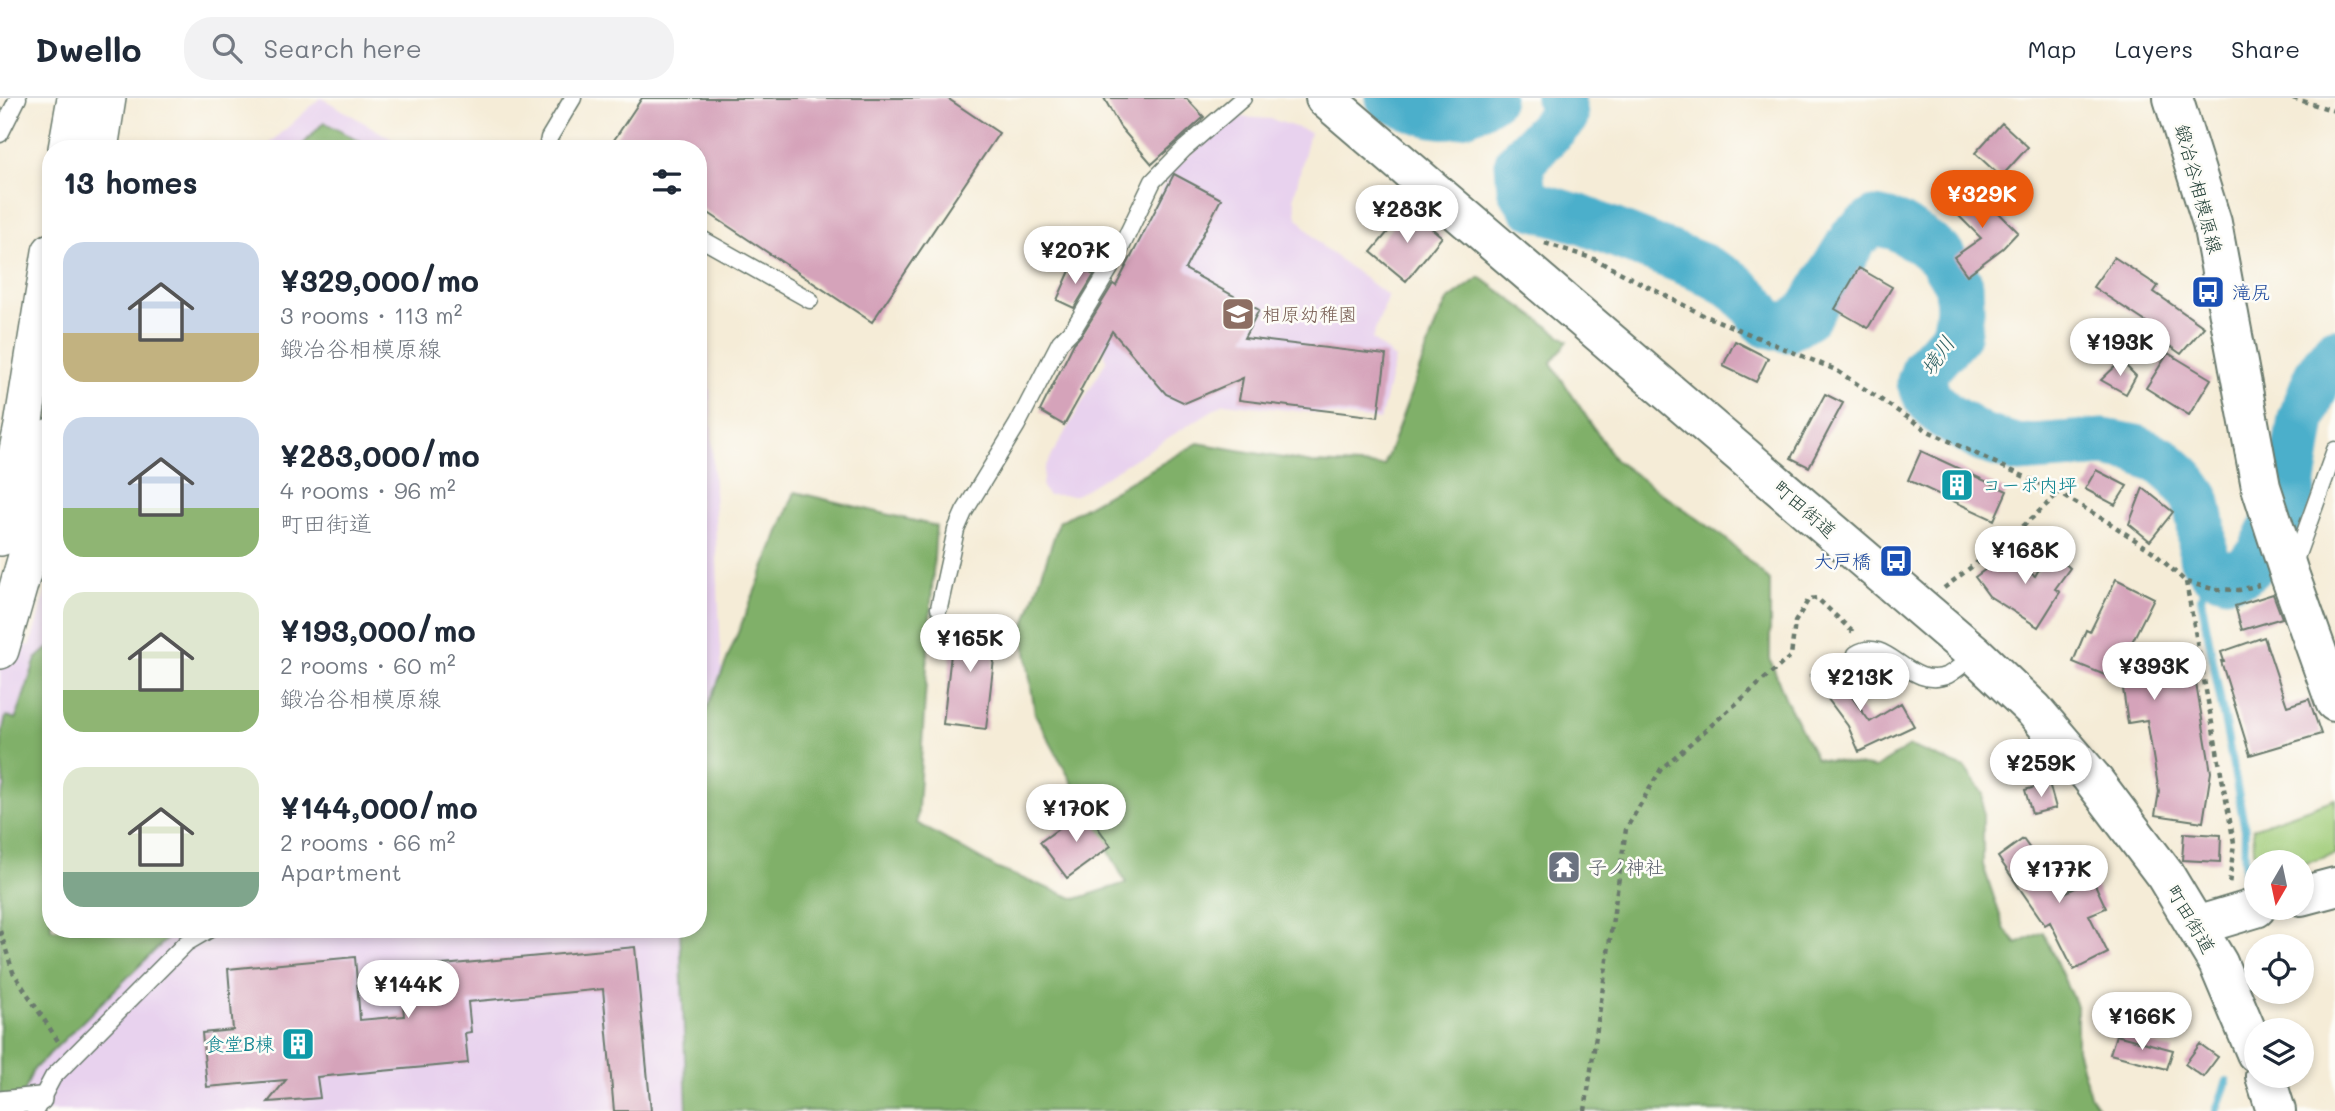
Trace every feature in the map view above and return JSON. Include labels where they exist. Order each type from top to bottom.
[{"type":"main road","name":"町田街道","points":[[1325,98],[1975,654],[2034,710],[2091,776],[2165,875],[2227,916],[2218,963],[2244,1025]]},
{"type":"main road","name":"鍛冶谷相模原線","points":[[2173,98],[2212,223],[2261,487],[2285,563]]},
{"type":"main road","points":[[2285,563],[2335,702]]},
{"type":"main road","points":[[2314,893],[2335,887]]},
{"type":"main road","points":[[2269,1088],[2276,1111]]},
{"type":"street","points":[[69,140],[76,98]]},
{"type":"street","points":[[100,140],[107,98]]},
{"type":"street","points":[[0,537],[23,426],[42,308]]},
{"type":"street","points":[[0,650],[26,561],[42,482]]},
{"type":"street","points":[[0,1103],[33,1104]]},
{"type":"lane","points":[[0,134],[18,98]]},
{"type":"lane","points":[[549,140],[573,98]]},
{"type":"lane","points":[[939,608],[956,530],[964,512],[1017,425],[1060,342],[1074,328],[1115,260],[1153,181],[1184,149],[1243,98]]},
{"type":"lane","points":[[707,242],[810,300]]},
{"type":"lane","points":[[2285,563],[2335,450]]},
{"type":"lane","points":[[1854,679],[1856,654],[1872,649],[1881,651],[1911,673],[1930,677],[1948,674],[1975,654]]},
{"type":"lane","points":[[33,1104],[53,1077],[186,943],[195,938]]},
{"type":"path","points":[[2293,98],[2335,111]]},
{"type":"path","points":[[1536,241],[1594,259],[1701,314],[1836,370],[1928,431],[2059,493],[2152,551],[2186,582],[2213,589],[2239,590],[2285,563]]},
{"type":"path","points":[[1920,608],[2018,531],[2059,493]]},
{"type":"path","points":[[2186,582],[2234,843],[2227,916]]},
{"type":"path","points":[[1585,1111],[1626,829],[1661,769],[1791,656],[1795,622],[1809,599],[1816,598],[1872,649]]},
{"type":"path","points":[[0,931],[13,972],[71,1059]]},
{"type":"shaded area","points":[[322,98],[394,140],[274,140]]},
{"type":"shaded area","name":"相原幼稚園","points":[[1240,117],[1271,119],[1310,132],[1294,196],[1297,217],[1323,247],[1388,296],[1372,339],[1395,359],[1380,420],[1224,403],[1076,495],[1047,495],[1042,487],[1044,469],[1106,361],[1104,349],[1082,334],[1119,280],[1170,172],[1220,129]]},
{"type":"shaded area","points":[[707,322],[740,1111],[0,1111],[0,636],[30,646],[42,606],[42,938],[707,938]]},
{"type":"green space","points":[[324,122],[356,140],[307,140]]},
{"type":"green space","points":[[1480,277],[1568,341],[1551,363],[1615,460],[1725,538],[1770,581],[1770,659],[1787,702],[1816,758],[1875,768],[1910,746],[1965,768],[1983,794],[1983,865],[2005,930],[2017,944],[2043,932],[2077,1008],[2077,1049],[2090,1095],[2101,1111],[687,1111],[680,938],[707,938],[707,709],[795,492],[936,526],[917,823],[998,869],[1076,899],[1126,883],[1035,714],[1023,631],[1059,522],[1198,443],[1312,463],[1384,466],[1447,301]]},
{"type":"green space","points":[[42,654],[42,938],[168,938],[33,1070],[17,1111],[0,1111],[0,799],[5,787],[2,742],[6,716],[16,719],[36,659]]},
{"type":"green space","points":[[2335,799],[2335,854],[2314,861],[2314,850],[2254,850],[2253,828]]},
{"type":"building","points":[[642,98],[947,98],[999,133],[872,322],[707,212],[707,140],[614,140]]},
{"type":"building","points":[[1104,98],[1186,98],[1204,117],[1152,164],[1120,127]]},
{"type":"building","points":[[2002,123],[2028,147],[2001,177],[1975,153]]},
{"type":"building","points":[[1174,174],[1221,199],[1185,269],[1259,310],[1244,338],[1386,355],[1378,417],[1239,400],[1243,378],[1185,403],[1166,394],[1112,331],[1064,425],[1040,411],[1074,343],[1113,284],[1116,286]]},
{"type":"building","points":[[1973,187],[2018,232],[2003,248],[1967,275],[1954,257],[1981,238],[1951,208]]},
{"type":"building","points":[[1408,208],[1442,237],[1406,281],[1371,252]]},
{"type":"building","points":[[2114,257],[2158,286],[2154,292],[2204,327],[2181,354],[2146,329],[2149,324],[2093,287]]},
{"type":"building","points":[[1073,264],[1094,275],[1074,308],[1057,300]]},
{"type":"building","points":[[1859,268],[1892,287],[1868,328],[1835,309]]},
{"type":"building","points":[[1735,341],[1768,358],[1756,382],[1723,366]]},
{"type":"building","points":[[2168,353],[2211,379],[2189,415],[2146,388]]},
{"type":"building","points":[[2121,361],[2136,376],[2126,394],[2101,380]]},
{"type":"building","points":[[1825,394],[1843,403],[1809,467],[1791,458]]},
{"type":"building","name":"コーポ内坪","points":[[1921,451],[2007,491],[1994,520],[1908,480]]},
{"type":"building","points":[[2096,470],[2127,486],[2115,505],[2085,489]]},
{"type":"building","points":[[2143,488],[2173,512],[2150,541],[2129,524]]},
{"type":"building","points":[[2050,551],[2070,568],[2055,589],[2060,592],[2038,627],[1989,596],[1975,577],[2004,556],[2035,576]]},
{"type":"building","points":[[2116,579],[2154,598],[2129,648],[2179,669],[2193,666],[2211,772],[2203,822],[2155,815],[2159,792],[2147,720],[2128,723],[2122,682],[2073,662],[2086,630],[2090,632]]},
{"type":"building","points":[[2273,594],[2282,618],[2242,630],[2235,606]]},
{"type":"building","points":[[955,619],[998,624],[986,729],[943,724]]},
{"type":"building","points":[[2264,637],[2287,706],[2309,699],[2321,734],[2250,755],[2221,661],[2224,661],[2221,652]]},
{"type":"building","points":[[1827,663],[1870,722],[1901,703],[1914,726],[1859,752],[1848,726],[1810,675]]},
{"type":"building","points":[[2049,783],[2056,808],[2032,814],[2025,790]]},
{"type":"building","points":[[1085,810],[1111,846],[1067,878],[1040,842]]},
{"type":"building","points":[[2184,833],[2221,835],[2220,862],[2182,860]]},
{"type":"building","points":[[2023,839],[2062,894],[2093,880],[2106,908],[2089,915],[2108,953],[2074,970],[2050,922],[2045,925],[1998,857]]},
{"type":"building","points":[[635,947],[651,1111],[614,1111],[603,989],[468,1002],[471,1032],[465,1033],[468,1063],[317,1077],[320,1098],[268,1102],[286,1080],[207,1087],[202,1033],[233,1030],[228,969],[355,957],[360,1020],[404,1016],[400,969]]},
{"type":"building","points":[[2116,1035],[2173,1050],[2167,1069],[2110,1054]]},
{"type":"building","points":[[2200,1044],[2218,1057],[2203,1077],[2185,1064]]},
{"type":"waterway","name":"境川","points":[[1390,98],[1418,109],[1441,114],[1463,111],[1490,98]]},
{"type":"waterway","name":"境川","points":[[1560,98],[1564,116],[1519,163],[1521,188],[1532,205],[1577,218],[1701,267],[1732,284],[1752,303],[1765,322],[1786,328],[1807,315],[1855,236],[1875,221],[1897,226],[1941,256],[1959,285],[1960,310],[1956,335],[1926,368],[1921,382],[1928,398],[1945,416],[1982,438],[2018,449],[2104,443],[2136,449],[2162,461],[2182,479],[2196,499],[2203,557],[2212,570],[2227,575],[2244,571],[2260,556],[2290,493],[2302,419],[2319,373],[2335,352]]},
{"type":"waterway","points":[[2212,570],[2206,579],[2201,598],[2245,829],[2245,850]]},
{"type":"waterway","points":[[2216,1111],[2227,1081]]},
{"type":"place","name":"滝尻","points":[[2208,292]]},
{"type":"place","name":"相原幼稚園","points":[[1238,314]]},
{"type":"place","name":"コーポ内坪","points":[[1957,485]]},
{"type":"place","name":"大戸橋","points":[[1896,561]]},
{"type":"place","name":"子ノ神社","points":[[1564,867]]},
{"type":"place","name":"食堂B棟","points":[[298,1044]]}]
